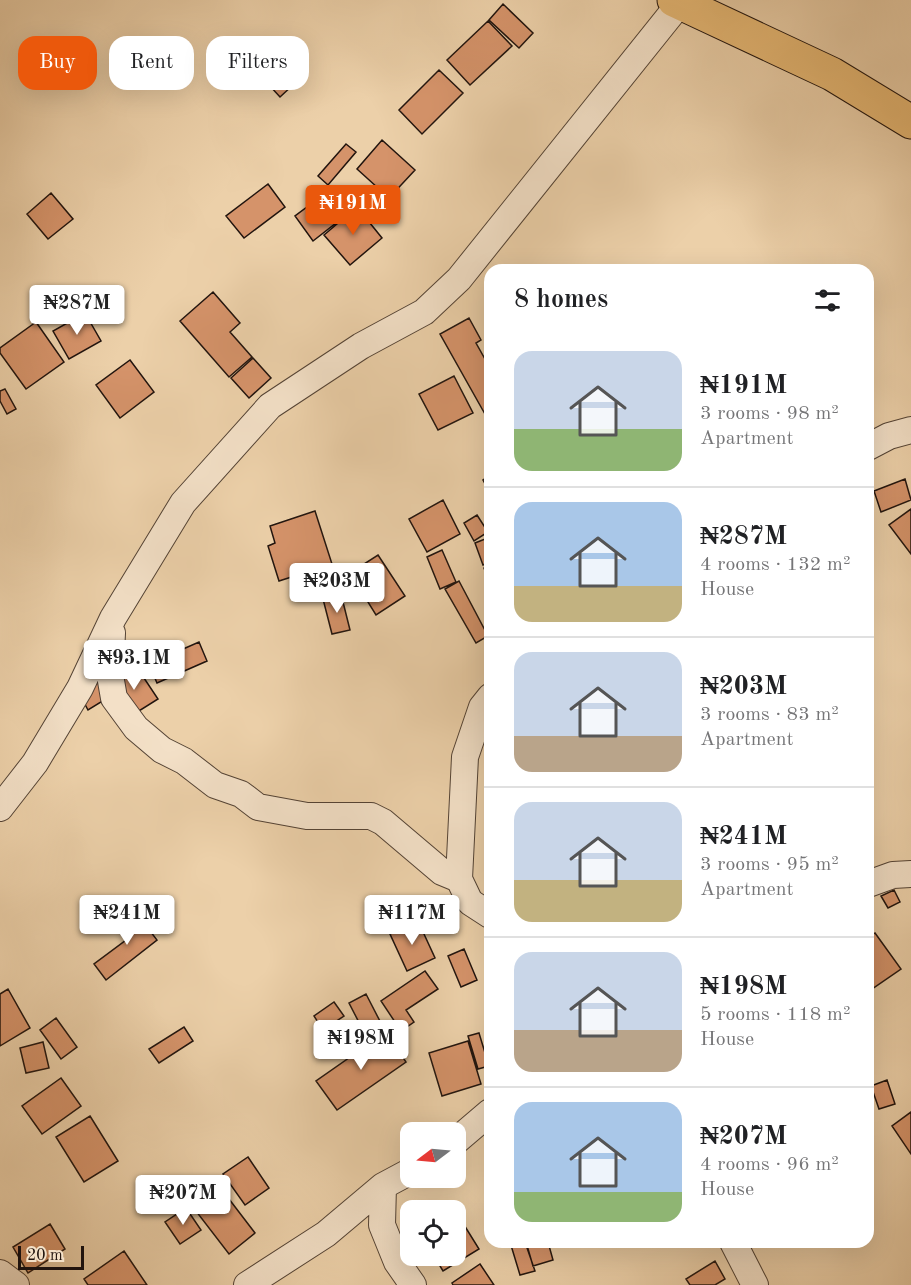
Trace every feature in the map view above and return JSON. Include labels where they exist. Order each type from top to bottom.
[{"type":"main road","points":[[677,1],[832,74],[911,122]]},
{"type":"street","points":[[0,808],[35,763],[80,688],[113,618],[183,503],[270,406],[361,346],[424,312],[459,279],[677,1]]},
{"type":"street","points":[[874,444],[889,436],[911,430]]},
{"type":"street","points":[[113,618],[110,675],[114,698],[136,728],[162,750],[184,761],[215,785],[241,794],[258,807],[307,816],[371,816],[383,822],[442,872],[459,879]]},
{"type":"street","points":[[484,704],[465,757],[459,879],[470,902],[484,911]]},
{"type":"street","points":[[874,882],[893,875],[911,874]]},
{"type":"street","points":[[466,1132],[484,1117]]},
{"type":"street","points":[[247,1285],[326,1234],[383,1186],[400,1177]]},
{"type":"street","points":[[383,1186],[382,1225],[397,1262],[413,1285]]},
{"type":"street","points":[[735,1248],[755,1285]]},
{"type":"street","points":[[0,1273],[16,1285]]},
{"type":"building","points":[[503,4],[533,33],[519,48],[489,20]]},
{"type":"building","points":[[488,21],[512,46],[470,85],[447,60]]},
{"type":"building","points":[[439,70],[463,93],[422,134],[399,110]]},
{"type":"building","points":[[274,90],[288,90],[280,97]]},
{"type":"building","points":[[382,140],[415,170],[389,198],[357,169]]},
{"type":"building","points":[[346,144],[356,152],[328,185],[318,176]]},
{"type":"building","points":[[268,184],[285,207],[244,238],[226,216]]},
{"type":"building","points":[[359,186],[368,197],[357,207],[347,196]]},
{"type":"building","points":[[51,193],[73,219],[48,239],[27,214]]},
{"type":"building","points":[[323,195],[341,219],[313,241],[295,216]]},
{"type":"building","points":[[357,207],[382,238],[350,265],[324,235]]},
{"type":"building","points":[[213,292],[240,323],[230,332],[252,357],[229,377],[180,321]]},
{"type":"building","points":[[85,313],[101,341],[69,359],[53,331]]},
{"type":"building","points":[[469,318],[481,340],[476,343],[484,357],[484,412],[440,334]]},
{"type":"building","points":[[36,322],[64,362],[26,389],[0,353],[0,348]]},
{"type":"building","points":[[253,358],[271,378],[249,398],[231,378]]},
{"type":"building","points":[[130,360],[154,392],[120,418],[96,385]]},
{"type":"building","points":[[454,376],[473,413],[438,430],[419,394]]},
{"type":"building","points":[[5,389],[16,409],[7,414],[0,401],[0,391]]},
{"type":"building","points":[[905,479],[911,500],[881,512],[874,491]]},
{"type":"building","points":[[443,500],[460,534],[427,552],[409,519]]},
{"type":"building","points":[[911,509],[911,554],[889,525]]},
{"type":"building","points":[[315,511],[332,564],[279,581],[268,546],[275,543],[270,526]]},
{"type":"building","points":[[477,515],[484,526],[484,535],[474,541],[464,523]]},
{"type":"building","points":[[484,539],[483,565],[475,543]]},
{"type":"building","points":[[442,550],[456,582],[440,589],[427,557]]},
{"type":"building","points":[[378,555],[405,596],[376,615],[350,573]]},
{"type":"building","points":[[459,581],[484,628],[484,638],[476,643],[445,589]]},
{"type":"building","points":[[341,594],[350,630],[332,634],[323,599]]},
{"type":"building","points":[[199,642],[207,661],[157,683],[149,664]]},
{"type":"building","points":[[136,666],[158,699],[131,716],[110,684]]},
{"type":"building","points":[[105,678],[114,694],[88,710],[79,693]]},
{"type":"building","points":[[894,890],[900,902],[888,908],[881,896]]},
{"type":"building","points":[[135,911],[157,940],[106,980],[94,964],[130,937],[119,923]]},
{"type":"building","points":[[418,921],[435,958],[407,971],[390,934]]},
{"type":"building","points":[[874,934],[901,969],[874,988]]},
{"type":"building","points":[[464,949],[477,980],[461,987],[448,956]]},
{"type":"building","points":[[425,971],[438,989],[406,1010],[414,1022],[401,1031],[381,1001]]},
{"type":"building","points":[[8,989],[30,1028],[0,1046],[0,994]]},
{"type":"building","points":[[366,994],[384,1029],[367,1038],[349,1003]]},
{"type":"building","points":[[334,1002],[344,1016],[323,1030],[314,1016]]},
{"type":"building","points":[[56,1018],[77,1047],[61,1059],[40,1030]]},
{"type":"building","points":[[184,1027],[193,1041],[159,1063],[149,1049]]},
{"type":"building","points":[[386,1032],[406,1062],[337,1110],[316,1081]]},
{"type":"building","points":[[479,1033],[484,1050],[484,1067],[478,1069],[468,1036]]},
{"type":"building","points":[[468,1041],[481,1084],[442,1096],[429,1053]]},
{"type":"building","points":[[43,1042],[49,1068],[26,1073],[20,1048]]},
{"type":"building","points":[[61,1078],[81,1106],[42,1134],[22,1106]]},
{"type":"building","points":[[887,1080],[895,1104],[879,1109],[874,1095],[874,1085]]},
{"type":"building","points":[[911,1112],[911,1154],[892,1126]]},
{"type":"building","points":[[90,1116],[118,1161],[84,1182],[56,1137]]},
{"type":"building","points":[[248,1157],[269,1188],[245,1205],[223,1174]]},
{"type":"building","points":[[216,1182],[255,1233],[229,1254],[189,1202]]},
{"type":"building","points":[[186,1208],[201,1230],[180,1244],[165,1222]]},
{"type":"building","points":[[50,1224],[65,1249],[28,1273],[13,1247]]},
{"type":"building","points":[[466,1228],[479,1249],[466,1257]]},
{"type":"building","points":[[512,1248],[527,1248],[535,1271],[520,1275]]},
{"type":"building","points":[[528,1248],[550,1248],[553,1260],[533,1266]]},
{"type":"building","points":[[124,1251],[147,1285],[88,1285],[84,1279]]},
{"type":"building","points":[[715,1261],[725,1279],[715,1285],[690,1285],[686,1279]]},
{"type":"building","points":[[480,1264],[494,1285],[453,1285],[452,1283]]},
{"type":"building","points":[[440,1266],[451,1266],[443,1271]]}]
